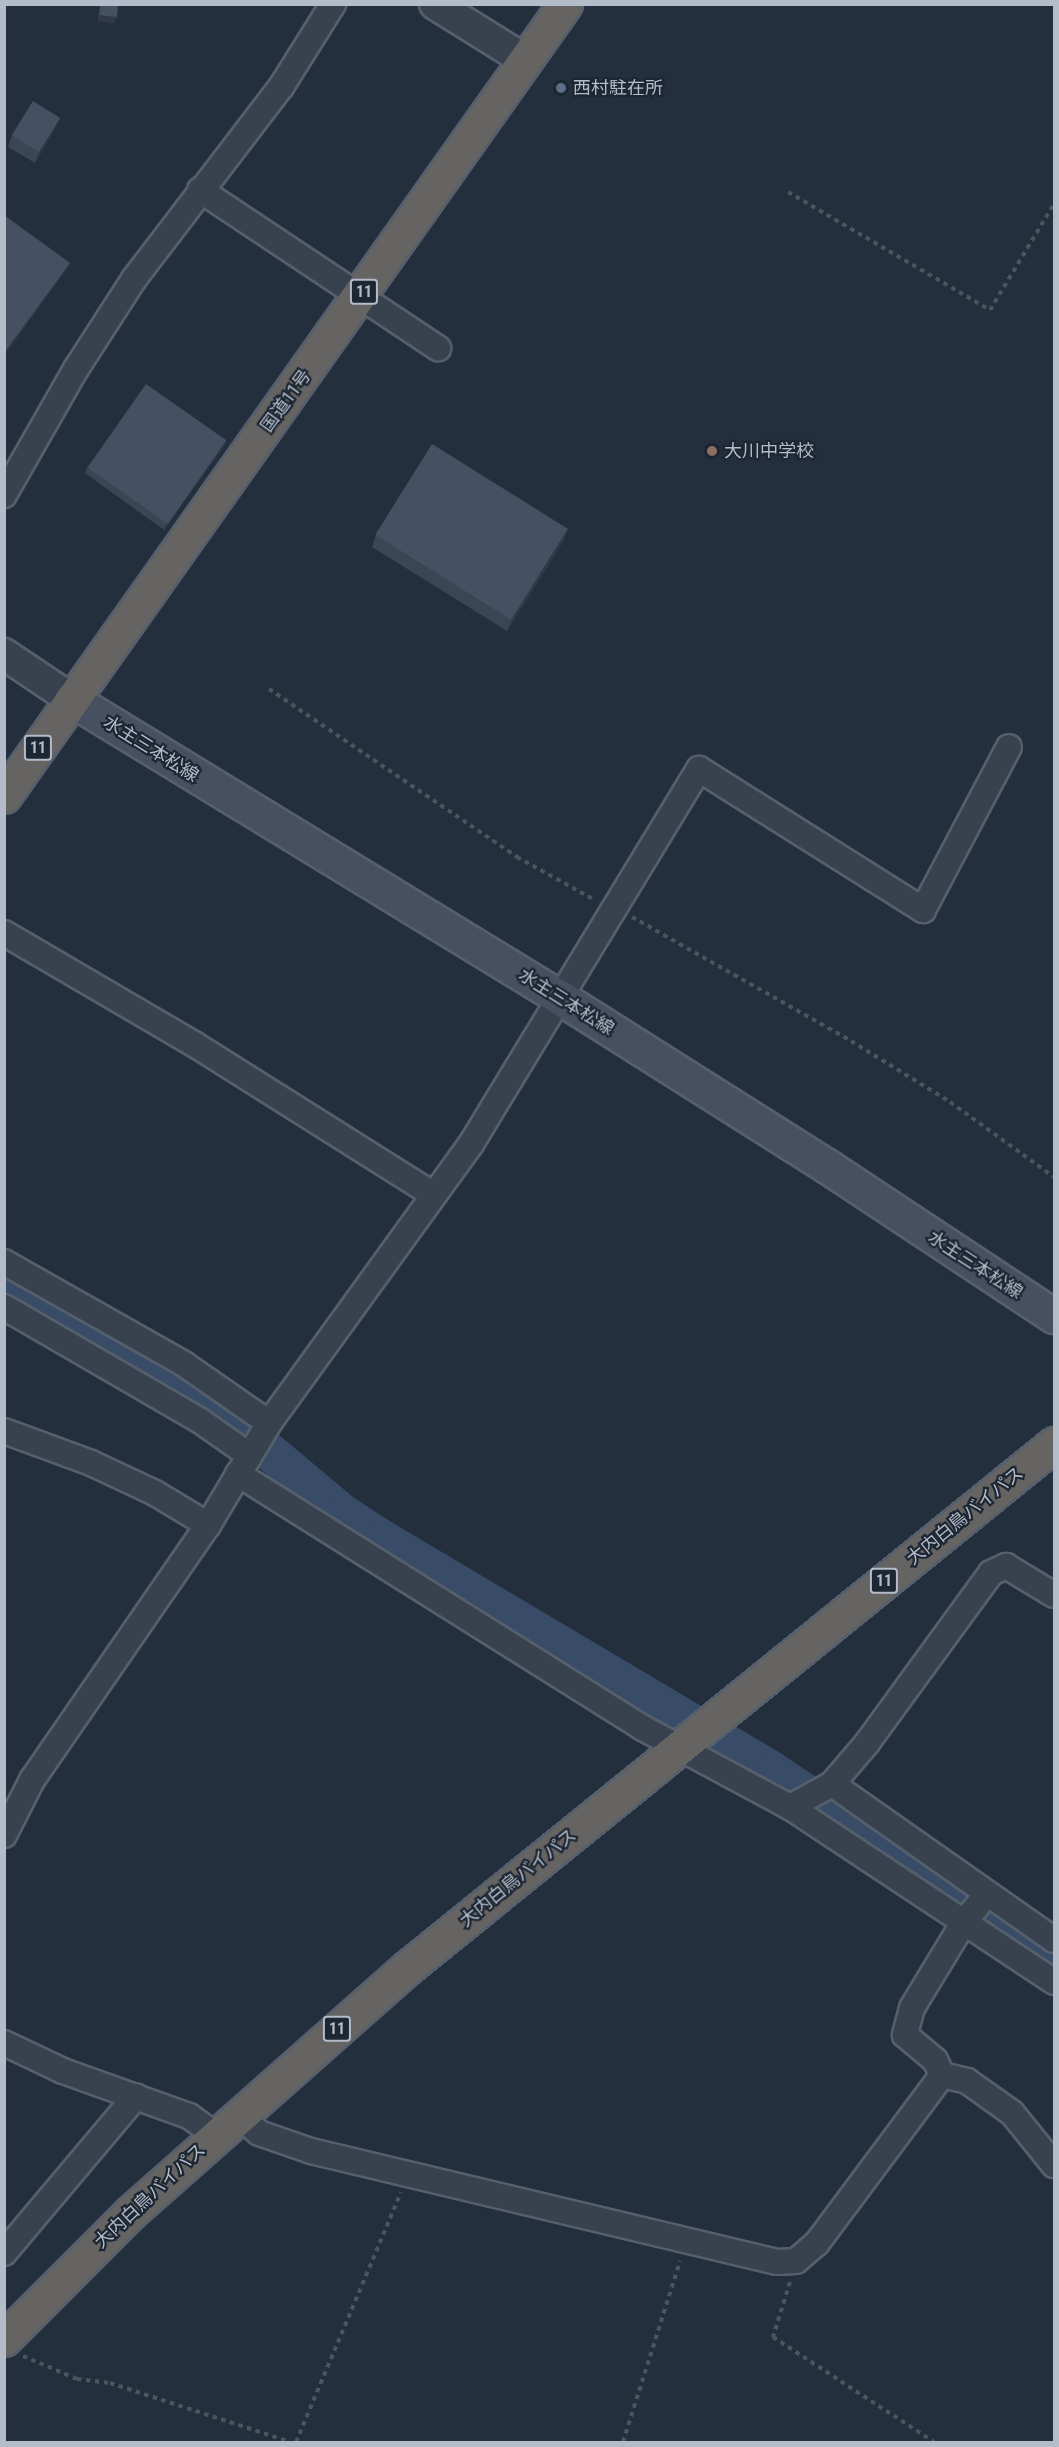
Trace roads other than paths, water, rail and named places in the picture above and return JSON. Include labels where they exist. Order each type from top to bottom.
[{"type":"highway","name":"国道11号","points":[[4,796],[71,699],[359,299],[564,4]]},
{"type":"highway","name":"大内白鳥バイパス","points":[[5,2338],[130,2213],[407,1968],[714,1717],[1054,1444]]},
{"type":"main road","name":"水主三本松線","points":[[71,699],[561,998],[1054,1316]]},
{"type":"street","points":[[4,495],[76,369],[134,279],[280,87],[333,4]]},
{"type":"street","points":[[435,4],[525,60]]},
{"type":"street","points":[[200,190],[359,299],[438,348]]},
{"type":"street","points":[[4,654],[71,699]]},
{"type":"street","points":[[4,1835],[32,1780],[208,1525],[268,1425],[432,1194],[471,1144],[699,769],[923,910],[1009,747]]},
{"type":"street","points":[[4,933],[194,1044],[432,1194]]},
{"type":"street","points":[[4,1262],[184,1364],[268,1425]]},
{"type":"street","points":[[4,1307],[199,1420],[246,1460],[643,1728],[683,1743],[794,1805],[1054,1982]]},
{"type":"street","points":[[4,1431],[91,1463],[155,1493],[208,1525]]},
{"type":"street","points":[[794,1805],[829,1786],[991,1573],[1006,1566],[1054,1595]]},
{"type":"street","points":[[829,1786],[984,1897],[1054,1940]]},
{"type":"street","points":[[984,1897],[966,1920],[912,2008],[905,2035],[934,2060],[942,2075],[967,2081],[1012,2113],[1054,2164]]},
{"type":"street","points":[[4,2043],[63,2071],[189,2116],[259,2133],[311,2151],[687,2238],[777,2262],[796,2261],[817,2243],[942,2075]]},
{"type":"street","points":[[4,2253],[136,2096]]},
{"type":"waterway","points":[[4,1284],[241,1428],[344,1514],[381,1538],[773,1771],[1054,1959]]},
{"type":"place","name":"西村駐在所","points":[[561,88]]},
{"type":"place","name":"大川中学校","points":[[712,451]]}]
